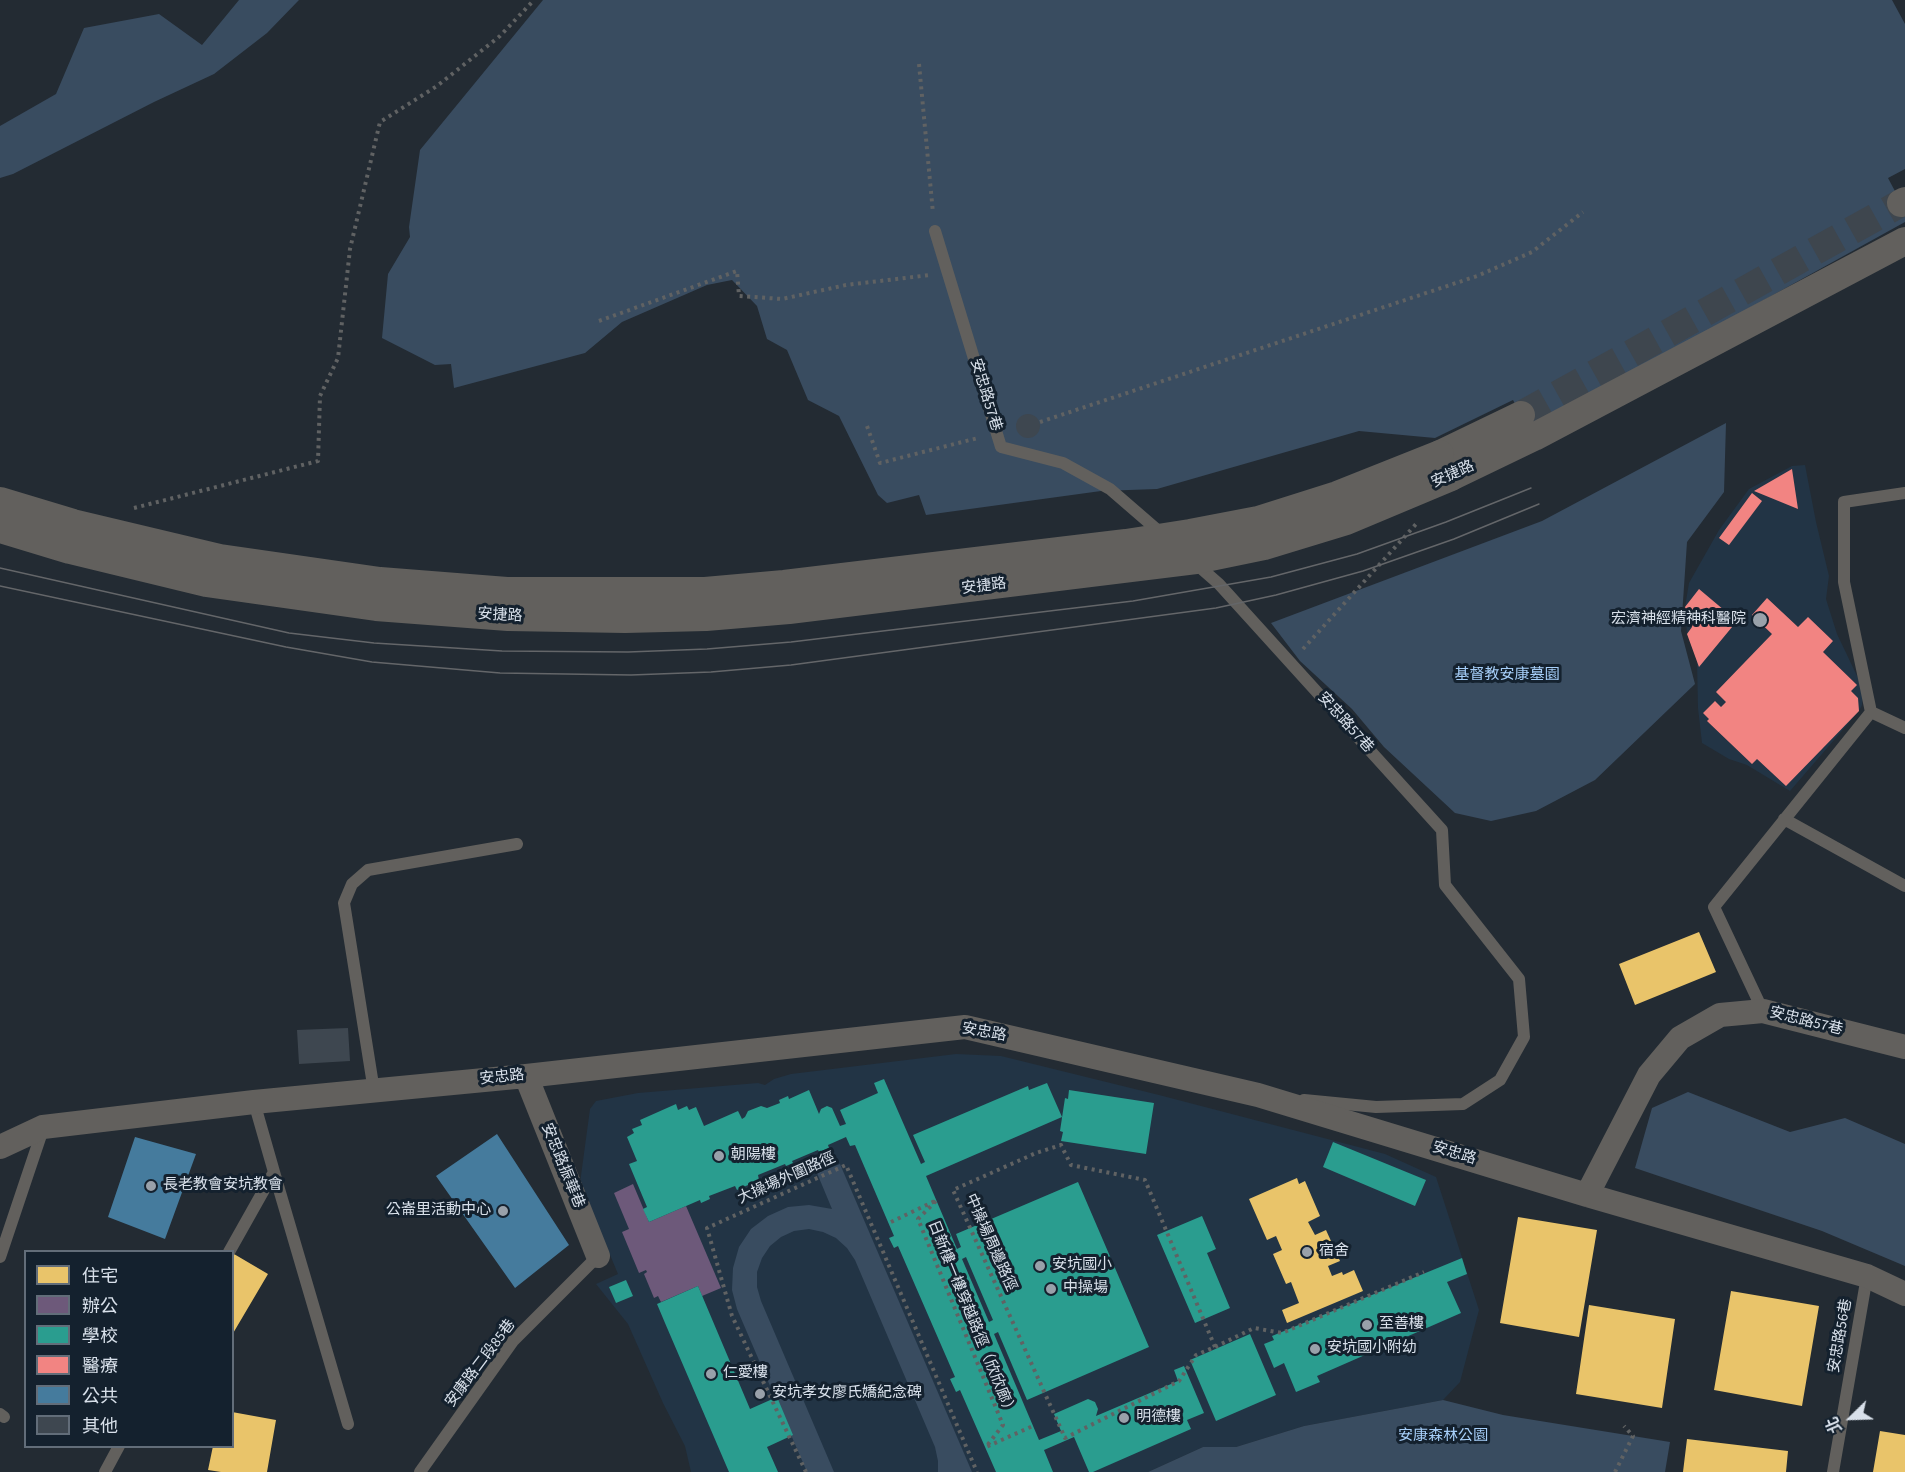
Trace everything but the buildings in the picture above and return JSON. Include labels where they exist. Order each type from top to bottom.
[{"type":"street","name":"安捷路","points":[[0,501],[73,523],[220,558],[380,581],[507,591],[705,591],[784,584],[1126,543],[1258,520],[1337,495],[1445,466],[1534,437],[1905,241]]},
{"type":"street","name":"安捷路","points":[[0,529],[70,550],[206,583],[376,607],[508,617],[625,619],[706,617],[824,606],[1196,560],[1264,546],[1346,521],[1445,466],[1521,415]]},
{"type":"street","name":"安忠路57巷","points":[[1587,1195],[1649,1075],[1680,1038],[1720,1015],[1763,1011],[1905,1047]]},
{"type":"street","name":"安忠路","points":[[0,1146],[43,1127],[254,1102],[526,1076],[965,1027],[1258,1095],[1587,1195],[1867,1276],[1905,1294]]},
{"type":"street","name":"安忠路振華巷","points":[[526,1076],[598,1256]]},
{"type":"lane","name":"安忠路57巷","points":[[935,231],[1001,447],[1063,463],[1110,489],[1219,584],[1442,830],[1445,885],[1518,979],[1524,1037],[1500,1080],[1463,1104],[1376,1107],[1258,1095]]},
{"type":"lane","points":[[1871,712],[1844,582],[1844,502],[1905,494]]},
{"type":"lane","points":[[1871,712],[1905,729]]},
{"type":"lane","points":[[1763,1011],[1714,907],[1871,712]]},
{"type":"lane","points":[[1784,819],[1905,885]]},
{"type":"lane","points":[[374,1091],[344,903],[352,884],[368,870],[517,844]]},
{"type":"lane","points":[[254,1102],[348,1424]]},
{"type":"lane","points":[[0,1257],[43,1127]]},
{"type":"lane","points":[[230,1250],[274,1172]]},
{"type":"lane","name":"安康路二段85巷","points":[[420,1472],[513,1341],[598,1256]]},
{"type":"lane","name":"安忠路56巷","points":[[1833,1472],[1867,1276]]},
{"type":"lane","points":[[105,1472],[118,1448]]},
{"type":"path","points":[[130,509],[318,460],[320,396],[338,358],[350,249],[381,122],[437,86],[501,36],[534,0]]},
{"type":"path","points":[[920,64],[935,231]]},
{"type":"path","points":[[1040,423],[1477,276],[1532,252],[1583,212]]},
{"type":"path","points":[[599,321],[737,271],[739,296],[782,299],[846,285],[947,273]]},
{"type":"path","points":[[867,426],[880,464],[997,433]]},
{"type":"path","points":[[1290,663],[1420,519]]},
{"type":"path","name":"中操場周邊路徑","points":[[1215,1347],[1145,1180],[1071,1165],[1060,1145],[1036,1153],[953,1190],[1065,1438],[1179,1382],[1196,1355],[1215,1347],[1254,1328],[1282,1333],[1424,1272]]},
{"type":"path","name":"大操場外圍路徑","points":[[806,1472],[732,1316],[707,1228],[846,1165],[976,1472]]},
{"type":"path","name":"日新樓一樓穿越路徑（欣欣廊）","points":[[891,1222],[936,1200],[918,1219],[1003,1425],[986,1447],[1035,1425]]},
{"type":"path","points":[[1615,1472],[1633,1436],[1624,1426]]},
{"type":"shaded area","name":"宏濟神經精神科醫院","points":[[1805,465],[1829,576],[1826,599],[1837,634],[1859,680],[1863,695],[1859,711],[1790,791],[1747,765],[1729,759],[1702,743],[1698,708],[1697,660],[1687,634],[1685,607],[1689,583],[1719,530],[1749,489],[1792,466]]},
{"type":"shaded area","name":"安坑國小","points":[[956,1054],[1001,1056],[1159,1095],[1385,1154],[1436,1177],[1479,1310],[1460,1382],[1443,1400],[1304,1426],[1236,1447],[1203,1447],[1148,1472],[691,1472],[685,1446],[628,1324],[596,1284],[618,1274],[580,1183],[590,1109],[596,1101],[638,1093],[758,1083],[765,1085],[774,1079],[791,1074]]},
{"type":"green space","points":[[239,0],[299,0],[267,33],[214,74],[13,174],[0,178],[0,126],[56,94],[84,28],[159,14],[202,45]]},
{"type":"green space","points":[[543,0],[1892,0],[1905,24],[1905,169],[1888,178],[1905,210],[1905,222],[1529,430],[1513,400],[1435,438],[1359,431],[1157,489],[1101,491],[926,515],[919,495],[887,503],[878,495],[839,416],[808,400],[787,350],[767,339],[757,306],[732,280],[707,285],[622,322],[585,353],[454,388],[451,364],[435,365],[382,338],[388,274],[410,237],[409,227],[420,150]]},
{"type":"green space","name":"基督教安康墓園","points":[[1726,423],[1724,492],[1687,542],[1681,631],[1695,684],[1595,780],[1536,811],[1491,821],[1455,813],[1384,747],[1352,709],[1300,661],[1271,623],[1542,521]]},
{"type":"green space","points":[[1688,1092],[1790,1132],[1845,1118],[1905,1144],[1905,1266],[1822,1231],[1635,1168],[1652,1108]]},
{"type":"green space","points":[[840,1164],[972,1472],[938,1472],[935,1447],[855,1260],[836,1238],[809,1229],[794,1231],[781,1237],[770,1246],[757,1272],[757,1287],[761,1301],[834,1472],[807,1472],[737,1309],[732,1290],[733,1268],[739,1247],[751,1229],[768,1216],[788,1207],[809,1205],[832,1209],[817,1173]]},
{"type":"green space","name":"安康森林公園","points":[[1443,1400],[1503,1415],[1670,1442],[1665,1472],[1148,1472],[1203,1447],[1236,1447],[1304,1426]]},
{"type":"tunnel","points":[[1521,415],[1901,203]]},
{"type":"tram line","points":[[0,568],[289,633],[374,643],[502,651],[628,652],[707,649],[791,642],[1133,601],[1271,577],[1357,554],[1531,488]]},
{"type":"tram line","points":[[0,586],[286,647],[372,662],[500,673],[631,675],[711,672],[791,665],[1216,608],[1276,595],[1363,571],[1454,539],[1539,504]]},
{"type":"place","name":"宏濟神經精神科醫院","points":[[1760,620]]},
{"type":"place","name":"朝陽樓","points":[[719,1156]]},
{"type":"place","name":"長老教會安坑教會","points":[[151,1186]]},
{"type":"place","name":"公崙里活動中心","points":[[503,1211]]},
{"type":"place","name":"宿舍","points":[[1307,1252]]},
{"type":"place","name":"安坑國小","points":[[1040,1266]]},
{"type":"place","name":"中操場","points":[[1051,1289]]},
{"type":"place","name":"至善樓","points":[[1367,1325]]},
{"type":"place","name":"安坑國小附幼","points":[[1315,1349]]},
{"type":"place","name":"仁愛樓","points":[[711,1374]]},
{"type":"place","name":"安坑孝女廖氏嬌紀念碑","points":[[760,1394]]},
{"type":"place","name":"明德樓","points":[[1124,1418]]}]
